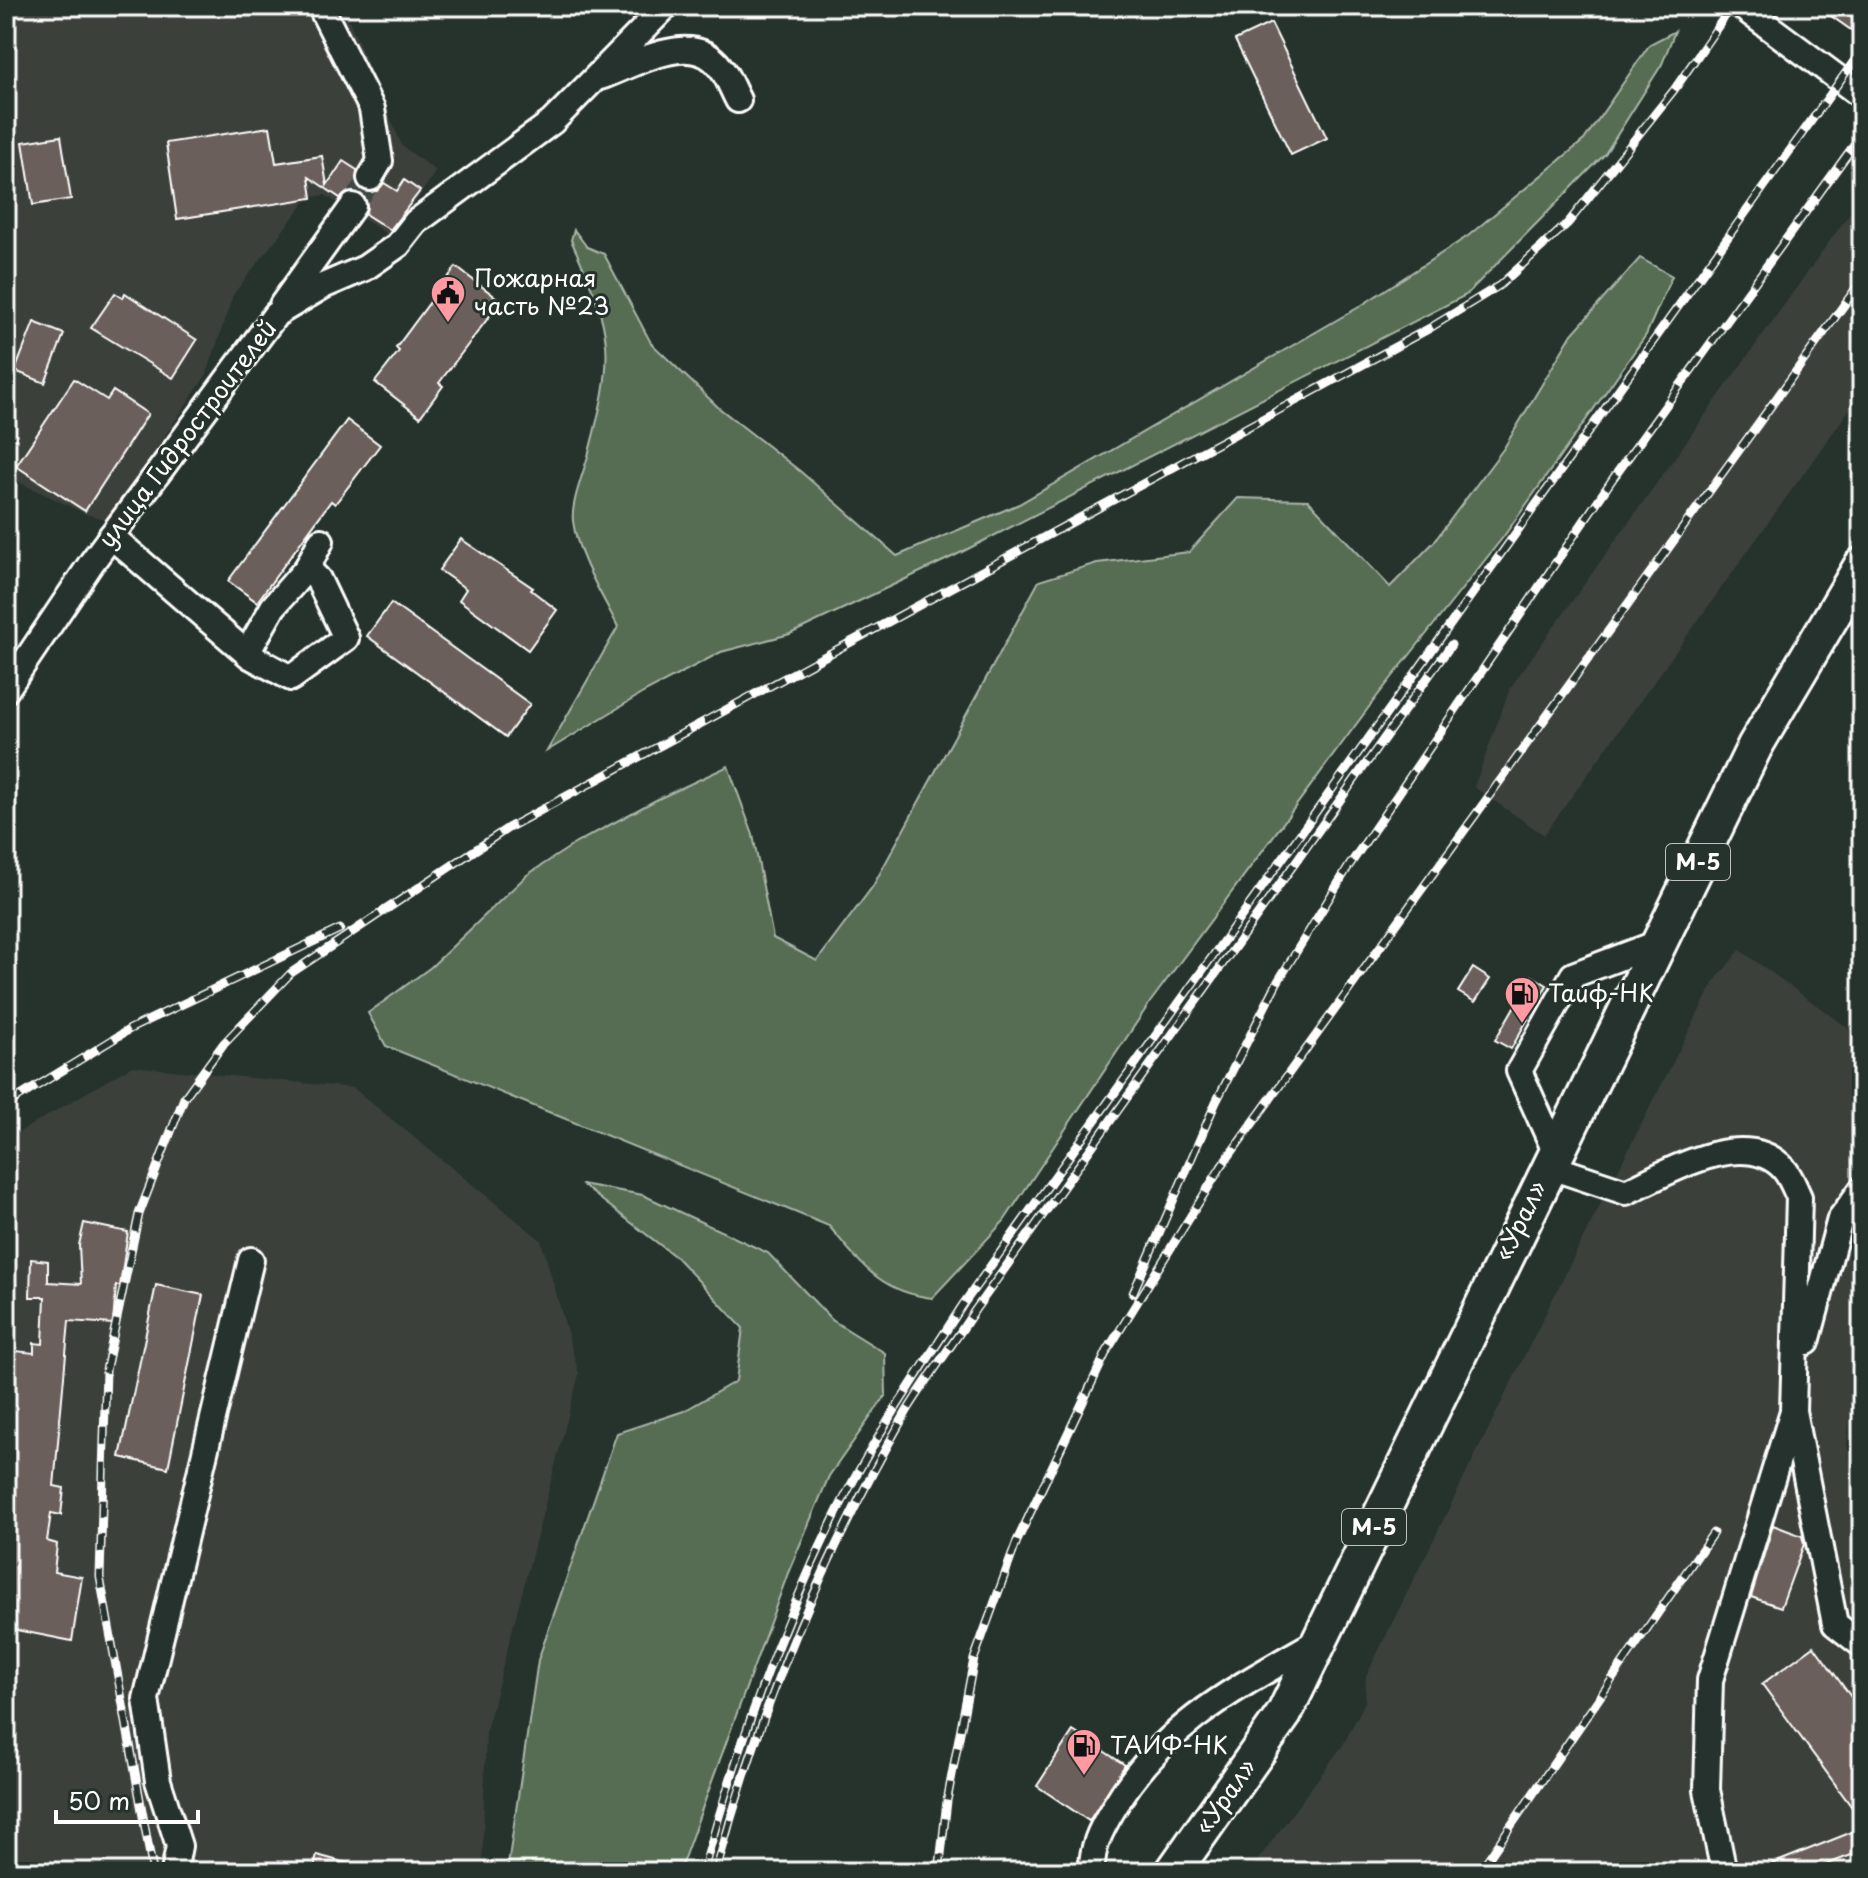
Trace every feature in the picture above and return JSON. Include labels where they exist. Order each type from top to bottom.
[{"type":"highway","name":"«Урал»","points":[[1173,1872],[1284,1714],[1755,746],[1862,565]]},
{"type":"street","points":[[320,6],[372,109],[380,161],[370,178]]},
{"type":"street","name":"улица Гидростроителей","points":[[6,690],[111,536],[276,314],[323,286],[365,268],[398,245],[416,222],[552,122],[666,6]]},
{"type":"street","points":[[1741,6],[1862,96]]},
{"type":"street","points":[[594,79],[684,48],[699,49],[720,66],[738,100]]},
{"type":"street","points":[[276,314],[353,206]]},
{"type":"street","points":[[111,536],[247,653],[291,678],[306,671],[346,638],[318,579],[307,568]]},
{"type":"street","points":[[247,653],[273,607],[307,568],[321,541]]},
{"type":"street","points":[[1658,943],[1573,975],[1519,1071],[1552,1158],[1626,1192],[1720,1151],[1757,1153],[1784,1168],[1799,1197],[1793,1411],[1835,1624],[1862,1645]]},
{"type":"street","points":[[1724,1872],[1707,1790],[1710,1680],[1793,1411],[1815,1302],[1840,1219],[1862,1189]]},
{"type":"street","points":[[174,1872],[179,1846],[158,1781],[146,1699],[251,1260]]},
{"type":"street","points":[[1092,1872],[1097,1836],[1123,1792],[1161,1744],[1208,1708],[1320,1640]]},
{"type":"shaded area","points":[[6,6],[343,6],[402,146],[436,171],[392,237],[325,195],[308,198],[233,295],[207,374],[108,520],[86,514],[6,476]]},
{"type":"shaded area","points":[[1862,196],[1862,392],[1544,835],[1474,787],[1510,688]]},
{"type":"shaded area","points":[[1740,950],[1862,1038],[1862,1294],[1847,1445],[1862,1522],[1862,1872],[1249,1872],[1343,1745],[1365,1702],[1366,1676],[1569,1266],[1714,982]]},
{"type":"shaded area","points":[[132,1066],[353,1088],[541,1240],[579,1374],[486,1731],[482,1872],[6,1872],[6,1140]]},
{"type":"green space","points":[[1675,31],[1662,64],[1605,154],[1466,295],[954,556],[790,634],[721,652],[643,693],[547,751],[618,627],[585,562],[573,521],[606,368],[603,324],[571,240],[574,230],[587,247],[604,254],[651,343],[719,408],[801,472],[897,556],[1019,504],[1359,307],[1468,236],[1584,140],[1650,44]]},
{"type":"green space","points":[[1640,258],[1672,276],[1646,335],[1504,536],[1375,699],[1151,1001],[1004,1221],[932,1298],[898,1290],[885,1283],[862,1264],[829,1226],[386,1046],[368,1013],[431,967],[527,875],[576,843],[728,766],[753,835],[773,938],[817,961],[873,886],[1039,581],[1097,563],[1189,552],[1238,498],[1308,500],[1390,587],[1433,543],[1504,448],[1572,334]]},
{"type":"green space","points":[[581,1184],[643,1195],[768,1253],[832,1320],[885,1353],[886,1395],[829,1476],[788,1573],[679,1872],[507,1872],[538,1660],[617,1433],[684,1411],[736,1381],[743,1328],[677,1258]]},
{"type":"building","points":[[1817,6],[1862,6],[1862,15],[1851,30]]},
{"type":"building","points":[[1271,23],[1327,138],[1291,155],[1235,40]]},
{"type":"building","points":[[270,127],[276,163],[322,156],[327,185],[343,161],[357,170],[357,185],[363,191],[377,191],[384,183],[397,191],[404,180],[420,191],[390,230],[365,214],[367,201],[361,193],[348,192],[340,198],[309,177],[312,198],[177,219],[166,143]]},
{"type":"building","points":[[61,136],[71,199],[33,205],[23,142]]},
{"type":"building","name":"Пожарная часть №23","points":[[456,267],[501,301],[439,383],[443,386],[420,417],[375,382],[399,351],[396,348]]},
{"type":"building","points":[[115,293],[123,298],[125,293],[197,340],[173,378],[91,328]]},
{"type":"building","points":[[34,322],[64,334],[45,383],[15,371]]},
{"type":"building","points":[[74,379],[107,400],[113,391],[148,414],[85,511],[16,466]]},
{"type":"building","points":[[347,420],[380,445],[335,504],[331,501],[257,602],[228,581]]},
{"type":"building","points":[[461,539],[533,588],[531,590],[557,610],[528,650],[459,600],[466,589],[439,570]]},
{"type":"building","points":[[391,603],[530,704],[506,737],[367,636]]},
{"type":"building","points":[[1473,968],[1490,979],[1475,1002],[1458,992]]},
{"type":"building","points":[[1532,976],[1547,985],[1511,1049],[1495,1040]]},
{"type":"building","points":[[84,1223],[128,1232],[120,1286],[116,1286],[113,1324],[69,1321],[54,1486],[64,1488],[61,1515],[51,1513],[47,1541],[57,1544],[54,1572],[82,1577],[72,1641],[6,1628],[6,1350],[34,1353],[34,1343],[43,1344],[45,1297],[30,1297],[31,1259],[48,1261],[48,1282],[81,1284],[79,1245]]},
{"type":"building","points":[[156,1285],[203,1295],[168,1468],[120,1457]]},
{"type":"building","points":[[1773,1525],[1802,1536],[1804,1544],[1781,1607],[1751,1597]]},
{"type":"building","points":[[1814,1646],[1862,1712],[1862,1821],[1762,1684]]},
{"type":"building","name":"ТАИФ-НК","points":[[1073,1731],[1125,1765],[1089,1821],[1037,1786]]},
{"type":"building","points":[[1862,1828],[1862,1851],[1807,1872],[1752,1872]]},
{"type":"building","points":[[317,1855],[361,1867],[361,1872],[313,1872]]},
{"type":"tunnel","points":[[353,206],[370,178]]},
{"type":"railway","points":[[153,1872],[100,1577],[106,1370],[139,1214],[184,1098],[224,1043],[291,973],[508,828],[1430,328],[1500,285],[1568,223],[1674,90],[1732,6]]},
{"type":"railway","points":[[703,1872],[745,1734],[797,1599],[851,1485],[898,1406],[964,1303],[1862,50]]},
{"type":"railway","points":[[1133,1293],[1216,1102],[1277,983],[1349,866],[1614,477],[1862,134]]},
{"type":"railway","points":[[939,1872],[947,1801],[974,1659],[1017,1541],[1107,1351],[1221,1167],[1862,280]]},
{"type":"railway","points":[[716,1872],[752,1752],[796,1635],[848,1521],[907,1411],[975,1310],[1451,645]]},
{"type":"railway","points":[[6,1105],[130,1029],[340,929]]},
{"type":"railway","points":[[1479,1872],[1713,1533]]},
{"type":"place","name":"Пожарная часть №23","points":[[448,324]]},
{"type":"place","name":"Таиф-НК","points":[[1522,1025]]},
{"type":"place","name":"ТАИФ-НК","points":[[1084,1777]]}]
